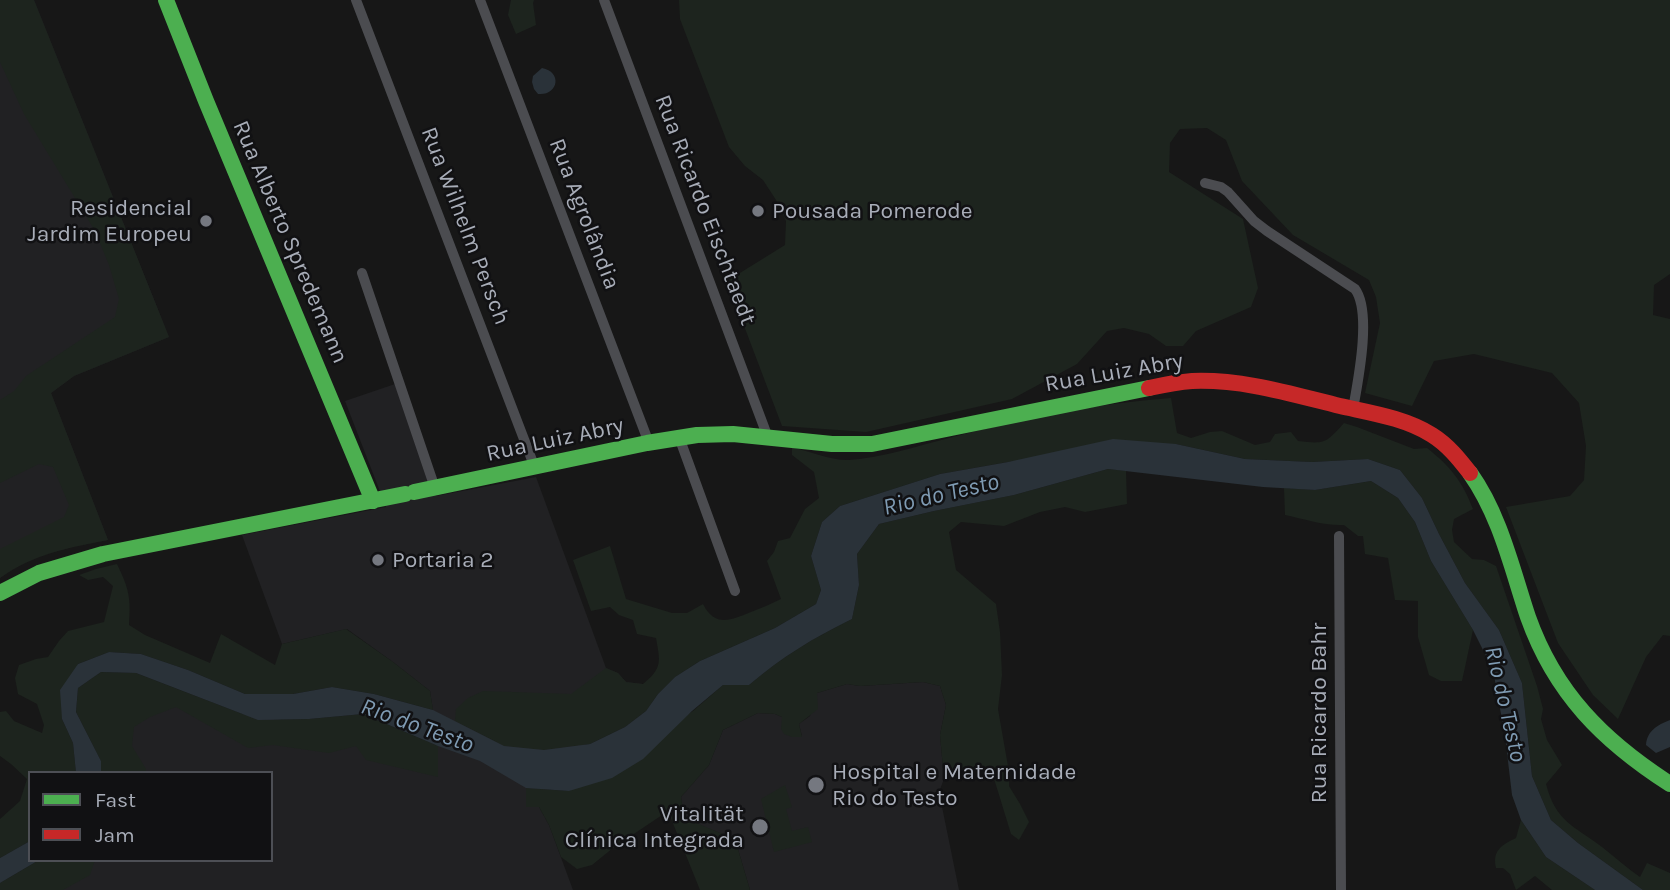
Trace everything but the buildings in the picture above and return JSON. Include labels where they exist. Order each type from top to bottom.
[{"type":"street","name":"Rua Alberto Spredemann","points":[[166,0],[373,501]]},
{"type":"street","name":"Rua Wilhelm Persch","points":[[356,0],[534,468]]},
{"type":"street","name":"Rua Agrolândia","points":[[480,0],[649,443]]},
{"type":"street","name":"Rua Ricardo Eischtaedt","points":[[604,0],[767,435]]},
{"type":"street","points":[[1205,183],[1221,187],[1228,192],[1261,226],[1355,289],[1359,295],[1362,302],[1362,361],[1353,409]]},
{"type":"street","points":[[362,273],[435,488]]},
{"type":"street","name":"Rua Luiz Abry","points":[[0,593],[52,567],[83,558],[679,437],[712,434],[767,435],[825,444],[872,444],[1135,390],[1191,381],[1215,381],[1264,387],[1398,421],[1435,436],[1452,451],[1465,465],[1486,502],[1538,644],[1568,695],[1590,721],[1629,755],[1670,785]]},
{"type":"street","points":[[679,437],[734,590]]},
{"type":"street","name":"Rua Ricardo Bahr","points":[[1339,536],[1341,890]]},
{"type":"shaded area","points":[[0,0],[34,0],[169,337],[74,376],[51,393],[108,540],[39,556],[18,565],[0,578]]},
{"type":"shaded area","points":[[0,0],[34,0],[169,337],[74,376],[51,393],[108,540],[38,558],[0,578],[0,549],[64,517],[69,505],[53,467],[39,464],[0,483],[0,400],[14,391],[26,376],[115,317],[119,299],[95,231],[24,114],[0,62]]},
{"type":"shaded area","points":[[511,0],[534,0],[536,25],[516,34],[508,15]]},
{"type":"shaded area","points":[[679,0],[1670,0],[1670,274],[1654,285],[1653,315],[1670,319],[1670,636],[1663,635],[1646,657],[1618,719],[1593,695],[1558,643],[1506,507],[1570,496],[1584,480],[1586,446],[1579,403],[1552,373],[1474,354],[1434,361],[1412,406],[1365,393],[1380,323],[1376,297],[1369,280],[1293,235],[1242,181],[1226,140],[1207,128],[1180,129],[1170,143],[1169,172],[1243,219],[1258,288],[1251,307],[1196,331],[1183,346],[1166,346],[1149,334],[1124,328],[1107,331],[1077,364],[1012,399],[866,432],[782,426],[727,281],[785,245],[786,221],[763,180],[745,166],[729,147],[680,19]]},
{"type":"shaded area","points":[[395,384],[436,496],[536,477],[606,668],[618,673],[626,682],[643,684],[526,806],[539,807],[549,825],[573,890],[18,890],[38,862],[273,862],[273,771],[101,771],[101,761],[78,688],[438,745],[430,691],[347,629],[282,644],[242,535],[386,507],[345,401]]},
{"type":"shaded area","points":[[1171,398],[1177,433],[1191,438],[1222,431],[1255,445],[1270,442],[1275,434],[1291,432],[1298,441],[1319,442],[1328,439],[1344,423],[1414,449],[1427,448],[1443,462],[1460,482],[1473,509],[1454,519],[1454,542],[1472,559],[1484,560],[1496,566],[1537,686],[1547,740],[1562,765],[1546,784],[1555,807],[1567,822],[1640,877],[1647,863],[1670,873],[1670,890],[1643,890],[1551,820],[1532,776],[1522,683],[1499,630],[1465,583],[1422,498],[1400,470],[1368,459],[1312,462],[1245,459],[1176,444],[1008,462],[940,474],[840,506],[822,522],[811,556],[821,590],[816,604],[775,628],[700,661],[675,677],[646,711],[625,727],[590,744],[544,750],[504,746],[455,721],[456,709],[468,698],[483,691],[571,694],[606,668],[618,673],[626,682],[643,684],[654,673],[659,658],[656,638],[637,634],[633,620],[619,615],[610,607],[591,611],[573,560],[610,546],[626,599],[672,613],[687,613],[703,604],[713,616],[724,620],[737,618],[781,599],[767,561],[778,541],[790,538],[805,509],[819,498],[814,472],[792,455],[792,447],[836,459],[861,459],[1031,418]]},
{"type":"shaded area","points":[[1108,469],[1126,471],[1127,504],[1085,512],[1065,507],[1040,512],[1004,526],[961,522],[949,532],[956,570],[996,604],[1002,675],[998,709],[1009,786],[1029,822],[1019,840],[1011,834],[992,772],[944,779],[940,735],[946,705],[940,686],[923,682],[860,686],[847,684],[817,693],[818,709],[799,724],[802,737],[784,734],[781,729],[782,717],[775,714],[758,713],[723,730],[709,765],[681,797],[684,818],[735,839],[750,890],[700,890],[668,811],[592,865],[577,869],[561,857],[539,807],[526,807],[526,788],[569,791],[693,711],[723,685],[749,685],[798,649],[852,619],[859,585],[857,554],[879,524],[1014,495]]},
{"type":"shaded area","points":[[1371,481],[1398,498],[1415,522],[1431,561],[1473,630],[1462,681],[1441,681],[1429,675],[1418,637],[1418,601],[1395,600],[1388,558],[1365,554],[1363,536],[1358,536],[1344,525],[1285,515],[1284,488],[1315,490]]},
{"type":"shaded area","points":[[117,564],[128,593],[129,625],[145,635],[210,663],[221,634],[275,665],[282,644],[346,629],[430,691],[433,710],[374,694],[332,687],[293,694],[245,694],[141,654],[109,652],[78,664],[62,719],[73,743],[76,771],[28,771],[28,842],[0,858],[0,819],[20,801],[27,779],[0,756],[0,712],[6,711],[14,721],[42,733],[44,725],[37,704],[18,694],[15,678],[19,665],[48,657],[68,631],[104,622],[113,586],[103,577],[88,580],[79,575]]},
{"type":"shaded area","points":[[101,672],[136,673],[258,720],[363,714],[438,746],[438,777],[366,760],[356,746],[329,753],[273,745],[248,748],[176,707],[150,717],[134,727],[132,746],[146,771],[101,771],[101,761],[76,712],[78,688]]},
{"type":"shaded area","name":"Hospital e Maternidade Rio do Testo","points":[[923,682],[940,686],[946,705],[940,735],[944,779],[939,792],[959,890],[750,890],[735,839],[684,819],[681,797],[709,765],[723,730],[758,713],[775,714],[802,736],[799,724],[810,716],[817,693],[847,684],[860,686]]},
{"type":"shaded area","points":[[785,785],[792,807],[786,809],[792,831],[808,827],[812,842],[774,852],[761,799]]},
{"type":"shaded area","points":[[1521,820],[1546,857],[1595,890],[1552,890],[1535,876],[1516,890],[1510,874],[1503,868],[1496,868],[1495,857],[1502,846],[1516,838]]},
{"type":"shaded area","points":[[36,862],[94,862],[90,875],[63,890],[0,890],[0,883]]},
{"type":"water","points":[[542,68],[553,74],[555,83],[550,91],[538,94],[532,82],[533,76]]},
{"type":"water","name":"Rio do Testo","points":[[1113,439],[1176,444],[1245,459],[1312,462],[1368,459],[1400,470],[1422,498],[1465,583],[1499,630],[1522,683],[1532,776],[1551,820],[1643,890],[1595,890],[1546,857],[1521,820],[1512,795],[1493,670],[1473,630],[1431,561],[1415,522],[1398,498],[1371,481],[1315,490],[1263,487],[1108,469],[1014,495],[879,524],[857,554],[859,585],[852,619],[798,649],[749,685],[723,685],[643,759],[612,778],[569,791],[526,788],[480,761],[363,714],[258,720],[136,673],[101,672],[78,688],[76,712],[101,761],[101,771],[76,771],[73,743],[62,719],[60,690],[78,664],[109,652],[141,654],[245,694],[293,694],[332,687],[374,694],[433,710],[504,746],[544,750],[590,744],[625,727],[646,711],[675,677],[700,661],[775,628],[816,604],[821,590],[811,556],[822,522],[840,506],[940,474]]},
{"type":"water","points":[[1670,720],[1670,747],[1656,753],[1646,745],[1648,736],[1657,726]]},
{"type":"water","points":[[28,842],[28,862],[36,862],[0,883],[0,858]]},
{"type":"traffic: fast","points":[[166,0],[373,501]]},
{"type":"traffic: fast","points":[[414,492],[697,435],[733,434],[832,444],[872,444],[1149,388]]},
{"type":"traffic: fast","points":[[1470,473],[1497,524],[1528,617],[1552,669],[1567,692],[1603,732],[1670,784]]},
{"type":"traffic: fast","points":[[0,593],[39,573],[103,554],[405,494]]},
{"type":"traffic: jam","points":[[1149,388],[1192,381],[1230,382],[1267,388],[1388,417],[1411,424],[1438,439],[1470,473]]},
{"type":"place","name":"Pousada Pomerode","points":[[758,211]]},
{"type":"place","name":"Residencial Jardim Europeu","points":[[206,221]]},
{"type":"place","name":"Portaria 2","points":[[378,560]]},
{"type":"place","name":"Hospital e Maternidade Rio do Testo","points":[[816,785]]},
{"type":"place","name":"Vitalität Clínica Integrada","points":[[760,827]]}]
